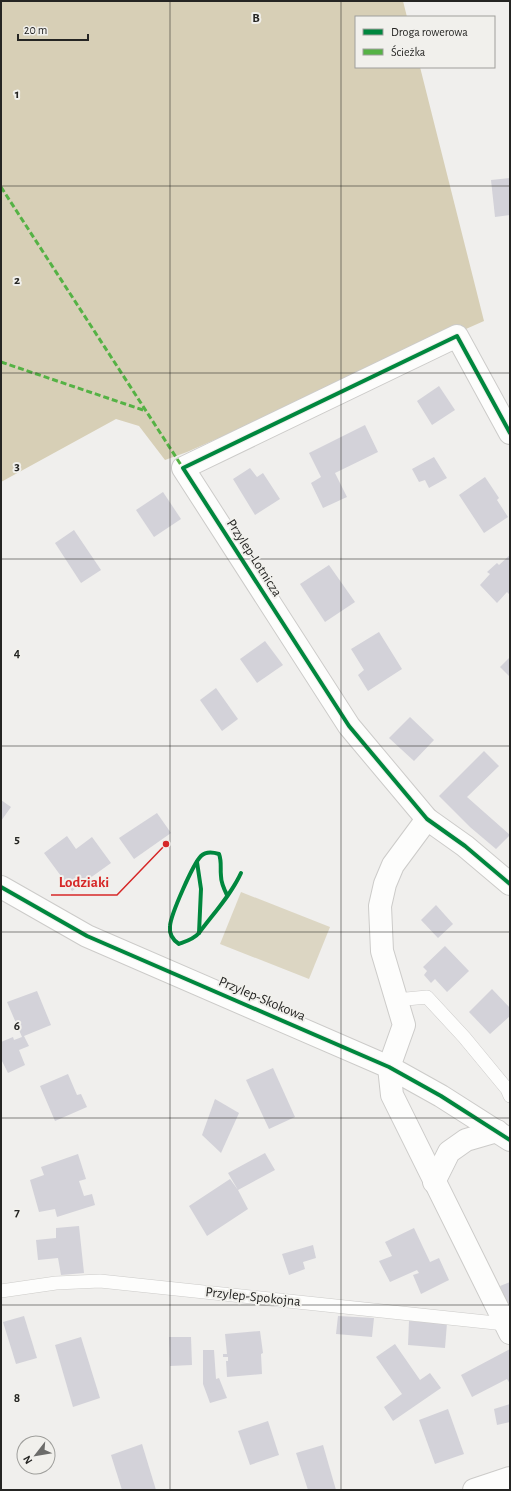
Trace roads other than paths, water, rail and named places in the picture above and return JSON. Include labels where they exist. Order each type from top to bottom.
[{"type":"street","name":"Przylep-Lotnicza","points":[[510,433],[457,336],[183,468],[349,726],[427,819],[465,846],[510,884]]},
{"type":"street","points":[[390,1067],[404,1025],[382,951],[380,906],[385,884],[393,865],[427,819]]},
{"type":"street","name":"Przylep-Skokowa","points":[[1,887],[87,936],[390,1067],[441,1096],[504,1136]]},
{"type":"street","name":"Przylep-Spokojna","points":[[390,1067],[392,1095],[507,1328]]},
{"type":"street","points":[[434,1182],[449,1152],[466,1140],[504,1136]]},
{"type":"street","points":[[474,1490],[510,1478]]},
{"type":"lane","points":[[396,1000],[427,997],[464,1037],[507,1089],[510,1096]]},
{"type":"lane","name":"Przylep-Spokojna","points":[[1,1291],[56,1283],[100,1281],[507,1328]]},
{"type":"place","name":"Lodziaki","points":[[166,844]]}]
